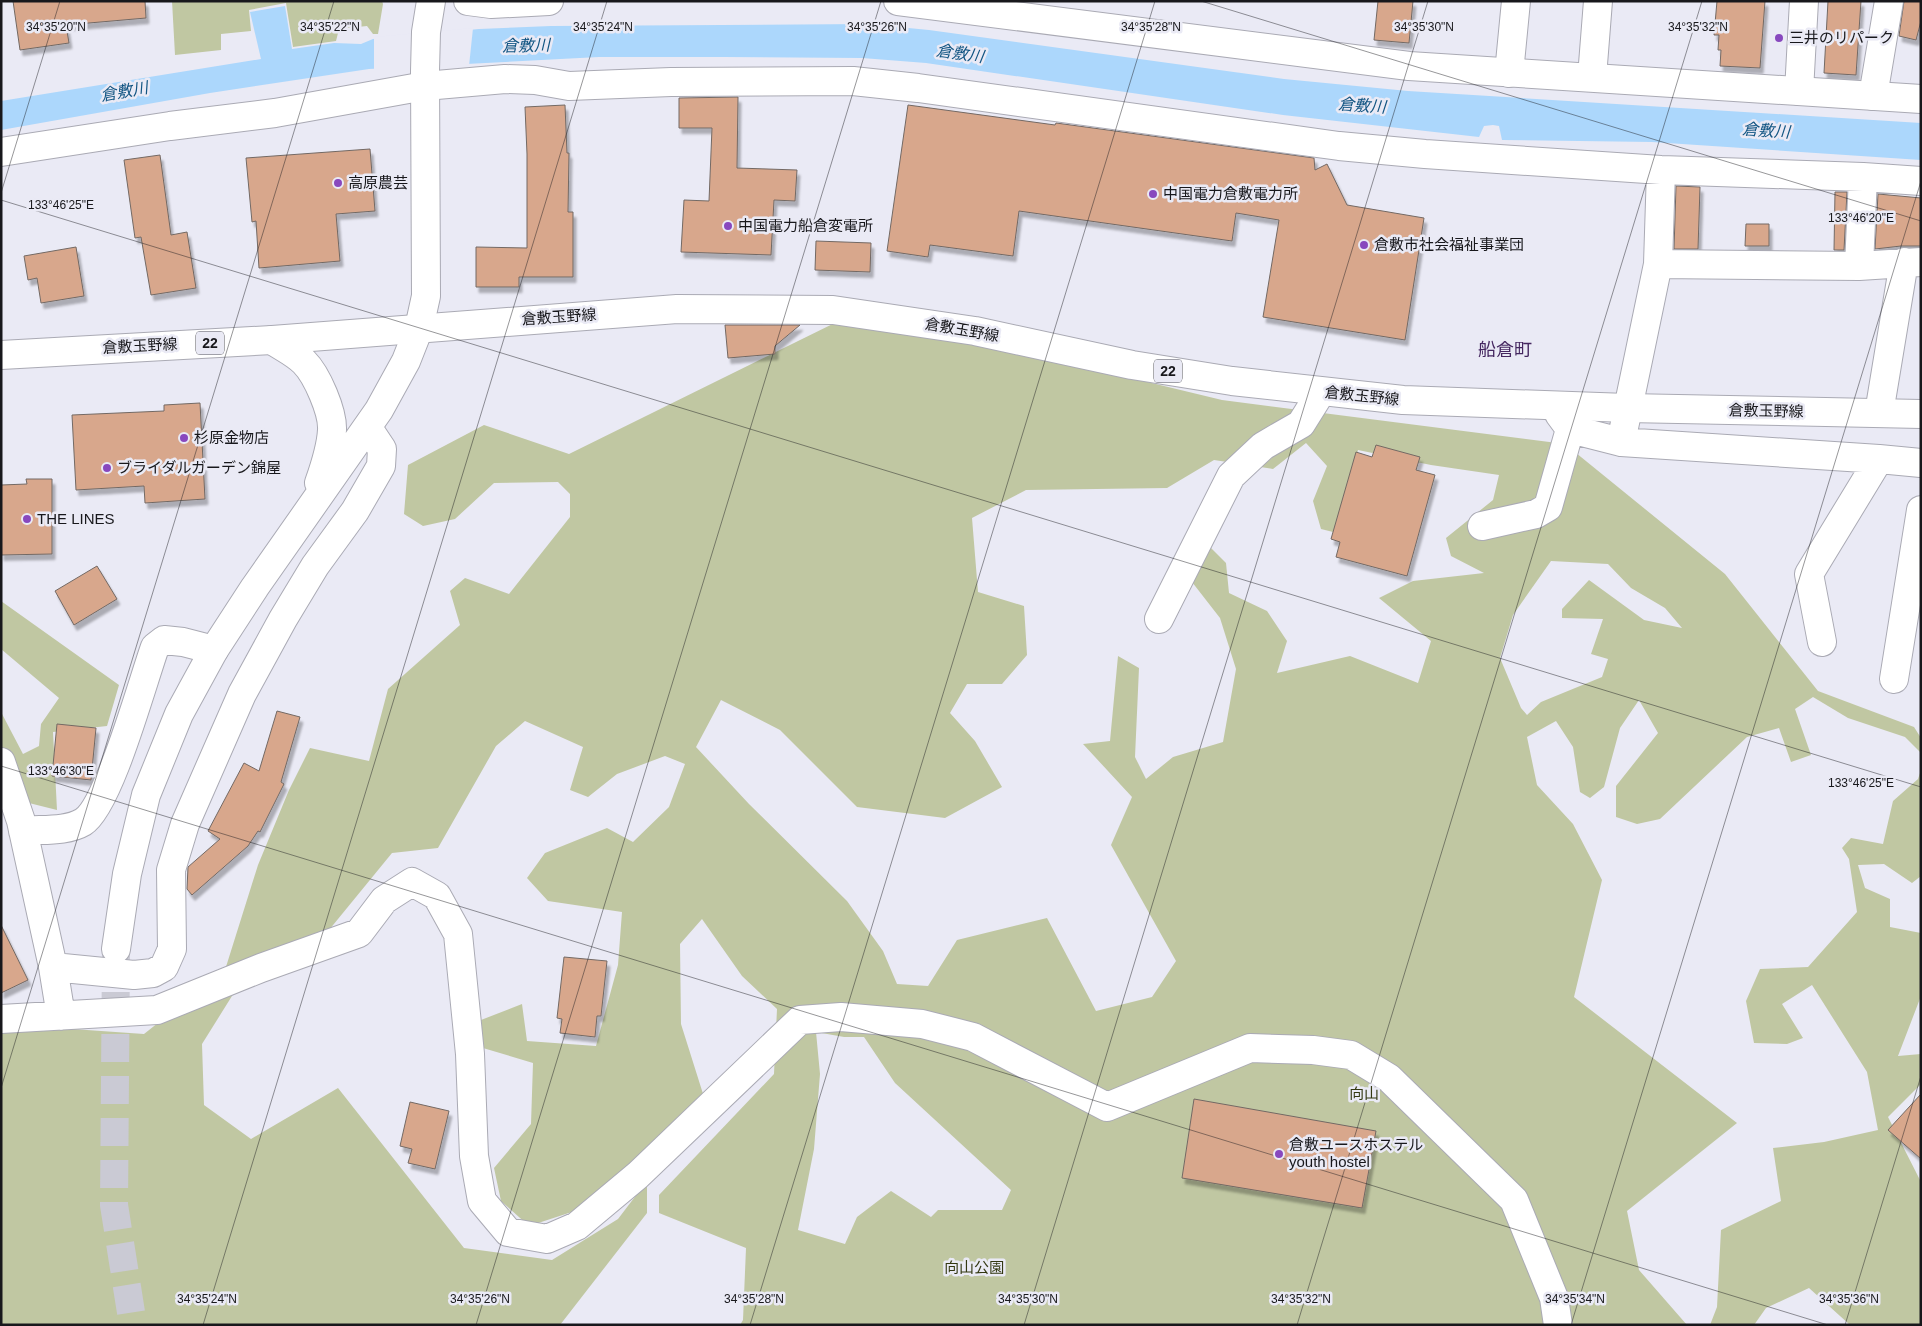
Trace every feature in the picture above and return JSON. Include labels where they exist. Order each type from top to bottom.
[{"type":"street","points":[[116,949],[127,874],[146,795],[179,714],[214,650],[255,587],[368,428],[406,362],[419,328],[426,296],[425,79],[426,32],[431,1]]},
{"type":"street","points":[[468,1],[491,4],[548,1]]},
{"type":"street","points":[[898,1],[1005,8],[1409,66],[1921,99]]},
{"type":"street","points":[[1509,73],[1516,1]]},
{"type":"street","points":[[1592,77],[1598,1]]},
{"type":"street","points":[[1799,91],[1804,1]]},
{"type":"street","points":[[1874,96],[1889,1]]},
{"type":"street","points":[[1,152],[170,126],[275,113],[425,79],[535,80],[569,86],[671,82],[853,81],[918,88],[1339,146],[1425,154],[1661,170],[1921,180]]},
{"type":"street","points":[[1621,442],[1658,264],[1661,170]]},
{"type":"street","points":[[1860,266],[1863,177]]},
{"type":"street","points":[[1658,264],[1860,266],[1913,262],[1879,413]]},
{"type":"street","name":"倉敷玉野線","points":[[1,355],[272,340],[677,309],[833,310],[975,331],[1141,366],[1232,381],[1404,400],[1553,406],[1921,414]]},
{"type":"street","points":[[272,340],[304,362],[317,380],[326,402],[332,428],[327,460],[310,508]]},
{"type":"street","points":[[1159,619],[1231,476],[1262,446],[1301,424],[1321,392]]},
{"type":"street","points":[[1553,406],[1570,430],[1621,442],[1921,463]]},
{"type":"street","points":[[53,967],[134,975],[154,973],[164,967],[172,949],[171,870],[185,824],[242,694],[283,619],[315,566],[355,511],[381,466],[382,449],[368,428]]},
{"type":"street","points":[[1482,526],[1536,514],[1548,507],[1570,430]]},
{"type":"street","points":[[1822,642],[1809,574],[1879,459]]},
{"type":"street","points":[[1894,679],[1921,510]]},
{"type":"street","points":[[23,830],[67,827],[84,821],[96,807],[107,785],[121,748],[155,647],[164,640],[183,642],[214,650]]},
{"type":"street","points":[[1,762],[23,830],[53,967],[61,1016]]},
{"type":"street","points":[[1,1019],[157,1010],[261,968],[359,933],[384,900],[412,882],[436,896],[458,934],[470,1054],[474,1156],[482,1202],[508,1232],[547,1240],[577,1226],[638,1176],[800,1020],[841,1017],[922,1024],[973,1037],[1107,1107],[1250,1048],[1313,1050],[1351,1055],[1389,1078],[1514,1200],[1554,1298],[1558,1325]]},
{"type":"green space","points":[[172,1],[382,1],[383,4],[378,34],[373,34],[367,26],[339,29],[336,41],[293,47],[286,3],[249,10],[251,31],[221,34],[221,50],[175,55]]},
{"type":"green space","name":"向山","points":[[857,312],[1222,400],[1565,444],[1725,574],[1818,691],[1914,727],[1921,738],[1921,753],[1905,737],[1848,718],[1813,697],[1795,709],[1811,755],[1791,762],[1779,728],[1747,737],[1660,819],[1637,824],[1616,817],[1616,786],[1658,733],[1639,700],[1620,728],[1604,787],[1590,798],[1580,792],[1573,747],[1556,721],[1527,737],[1537,785],[1573,824],[1602,880],[1574,997],[1737,1123],[1627,1211],[1639,1270],[1687,1325],[740,1325],[743,1320],[746,1248],[659,1213],[659,1195],[774,1074],[777,1009],[742,976],[702,919],[680,944],[681,1024],[704,1097],[581,1209],[529,1226],[501,1201],[494,1168],[531,1124],[533,1063],[483,1048],[481,1020],[522,1004],[527,1041],[596,1046],[618,965],[622,912],[548,901],[527,878],[545,853],[607,828],[633,842],[669,807],[685,764],[665,756],[617,774],[588,797],[570,790],[583,747],[525,721],[496,746],[438,848],[392,853],[329,930],[257,956],[202,1044],[204,1105],[251,1139],[338,1088],[464,1248],[552,1260],[618,1219],[647,1181],[647,1213],[560,1325],[1,1325],[1,1024],[144,1034],[225,970],[258,865],[289,790],[310,748],[369,761],[388,689],[460,625],[450,591],[465,578],[509,594],[570,517],[570,494],[558,482],[494,483],[455,519],[423,526],[404,514],[408,465],[484,425],[569,454]],"holes":[[[1306,443],[1327,466],[1313,501],[1321,529],[1337,533],[1358,450],[1431,465],[1499,475],[1493,500],[1446,538],[1451,556],[1484,573],[1413,581],[1379,598],[1431,641],[1418,683],[1350,656],[1277,673],[1287,641],[1267,611],[1229,593],[1226,563],[1207,544],[1178,564],[1220,618],[1236,669],[1223,742],[1173,757],[1146,779],[1135,757],[1139,668],[1118,656],[1110,741],[1083,744],[1132,797],[1111,845],[1176,961],[1152,997],[1096,1011],[1047,918],[957,940],[928,986],[897,984],[883,951],[847,901],[749,804],[696,747],[721,700],[780,730],[857,807],[945,818],[1002,787],[975,741],[950,713],[967,684],[1002,684],[1027,655],[1024,606],[978,592],[972,518],[1026,490],[1167,488],[1214,460],[1273,469]],[[1551,561],[1608,564],[1631,588],[1665,608],[1682,628],[1644,620],[1589,580],[1562,609],[1562,618],[1603,619],[1591,654],[1608,659],[1602,677],[1541,702],[1527,715],[1521,708],[1500,658],[1513,615]],[[816,1032],[844,1037],[864,1037],[895,1083],[1011,1190],[1002,1210],[938,1210],[931,1217],[891,1191],[857,1217],[845,1244],[798,1230],[814,1149],[820,1074]]]},
{"type":"green space","points":[[1,601],[119,685],[107,726],[53,732],[57,810],[29,803],[1,773],[1,712],[23,754],[39,746],[41,724],[59,698],[1,649]]},
{"type":"green space","points":[[1921,770],[1921,876],[1912,883],[1884,864],[1858,865],[1865,888],[1890,899],[1890,927],[1921,933],[1921,996],[1898,1056],[1921,1054],[1921,1084],[1888,1117],[1921,1182],[1921,1325],[1850,1325],[1809,1288],[1766,1308],[1754,1325],[1710,1325],[1717,1307],[1721,1230],[1781,1201],[1773,1148],[1824,1142],[1878,1130],[1867,1072],[1812,985],[1782,1004],[1803,1038],[1787,1044],[1754,1043],[1746,1001],[1760,969],[1808,967],[1857,912],[1849,859],[1842,848],[1851,838],[1883,844],[1893,801],[1918,779]]},
{"type":"water","name":"倉敷川","points":[[285,6],[292,49],[334,43],[361,44],[373,39],[479,29],[551,26],[867,24],[929,30],[1284,79],[1408,91],[1921,123],[1921,160],[1652,142],[1502,140],[1499,126],[1493,125],[1484,126],[1479,137],[1283,115],[926,63],[862,58],[599,57],[369,69],[210,93],[1,130],[1,101],[261,59],[250,12]]},
{"type":"pier","points":[[473,28],[469,66],[374,71],[374,37]]},
{"type":"building","points":[[13,1],[145,1],[146,18],[66,25],[69,43],[20,50]]},
{"type":"building","points":[[1378,1],[1413,1],[1409,43],[1374,40]]},
{"type":"building","points":[[1717,1],[1765,1],[1760,68],[1720,66],[1721,50],[1718,50],[1719,35],[1714,35]]},
{"type":"building","points":[[1828,1],[1861,1],[1856,75],[1824,73]]},
{"type":"building","points":[[1904,1],[1921,1],[1921,21],[1916,40],[1899,36]]},
{"type":"building","name":"中国電力船倉変電所","points":[[738,97],[737,168],[797,170],[795,201],[774,200],[771,255],[681,252],[684,200],[709,201],[712,128],[679,128],[679,98]]},
{"type":"building","points":[[565,105],[567,153],[569,153],[568,212],[573,212],[573,277],[519,277],[519,287],[476,287],[476,247],[527,248],[525,107]]},
{"type":"building","name":"中国電力倉敷電力所","points":[[908,105],[1314,158],[1315,170],[1327,164],[1347,205],[1424,218],[1405,340],[1263,317],[1279,220],[1236,213],[1232,241],[1019,211],[1013,256],[930,245],[928,257],[887,251]]},
{"type":"building","points":[[370,149],[375,211],[336,214],[340,261],[259,268],[256,221],[252,222],[246,158]]},
{"type":"building","points":[[160,155],[171,235],[187,232],[196,288],[151,295],[141,237],[135,238],[124,160]]},
{"type":"building","points":[[1676,186],[1700,187],[1698,249],[1674,249]]},
{"type":"building","points":[[1835,192],[1847,192],[1844,250],[1834,250]]},
{"type":"building","points":[[1878,194],[1921,198],[1921,246],[1875,249]]},
{"type":"building","points":[[1746,224],[1769,224],[1769,246],[1745,246]]},
{"type":"building","points":[[816,241],[871,243],[870,272],[815,270]]},
{"type":"building","points":[[76,247],[84,296],[41,303],[37,278],[28,280],[24,256]]},
{"type":"building","points":[[725,325],[800,325],[775,346],[775,354],[728,358]]},
{"type":"building","points":[[200,403],[205,499],[145,503],[144,486],[76,490],[72,415],[164,411],[164,405]]},
{"type":"building","points":[[1376,445],[1420,457],[1416,470],[1435,475],[1407,576],[1336,557],[1340,542],[1331,539],[1356,452],[1372,457]]},
{"type":"building","name":"THE LINES","points":[[26,479],[52,479],[52,554],[1,555],[1,485],[27,484]]},
{"type":"building","points":[[97,566],[117,599],[74,625],[55,591]]},
{"type":"building","points":[[277,711],[300,717],[281,782],[284,784],[260,832],[258,831],[248,846],[192,895],[187,889],[188,867],[220,839],[208,831],[244,763],[259,771]]},
{"type":"building","points":[[57,724],[96,728],[91,780],[52,776]]},
{"type":"building","points":[[1,925],[28,980],[1,993]]},
{"type":"building","points":[[564,957],[607,961],[601,1016],[597,1016],[595,1037],[560,1033],[562,1019],[557,1018]]},
{"type":"building","points":[[1921,1094],[1921,1159],[1888,1130]]},
{"type":"building","name":"倉敷ユースホステル youth hostel","points":[[1194,1099],[1376,1131],[1362,1208],[1182,1178]]},
{"type":"building","points":[[410,1102],[449,1111],[435,1169],[408,1163],[412,1149],[400,1146]]},
{"type":"tunnel","points":[[116,950],[114,1205],[133,1325]]},
{"type":"place","name":"三井のリパーク","points":[[1779,38]]},
{"type":"place","name":"高原農芸","points":[[338,183]]},
{"type":"place","name":"中国電力倉敷電力所","points":[[1153,194]]},
{"type":"place","name":"中国電力船倉変電所","points":[[728,226]]},
{"type":"place","name":"倉敷市社会福祉事業団","points":[[1364,245]]},
{"type":"place","name":"杉原金物店","points":[[184,438]]},
{"type":"place","name":"ブライダルガーデン錦屋","points":[[107,468]]},
{"type":"place","name":"THE LINES","points":[[27,519]]},
{"type":"place","name":"倉敷ユースホステル youth hostel","points":[[1279,1154]]},
{"type":"district","name":"船倉町","points":[[1505,350]]},
{"type":"park label","name":"向山公園","points":[[974,1268]]}]
